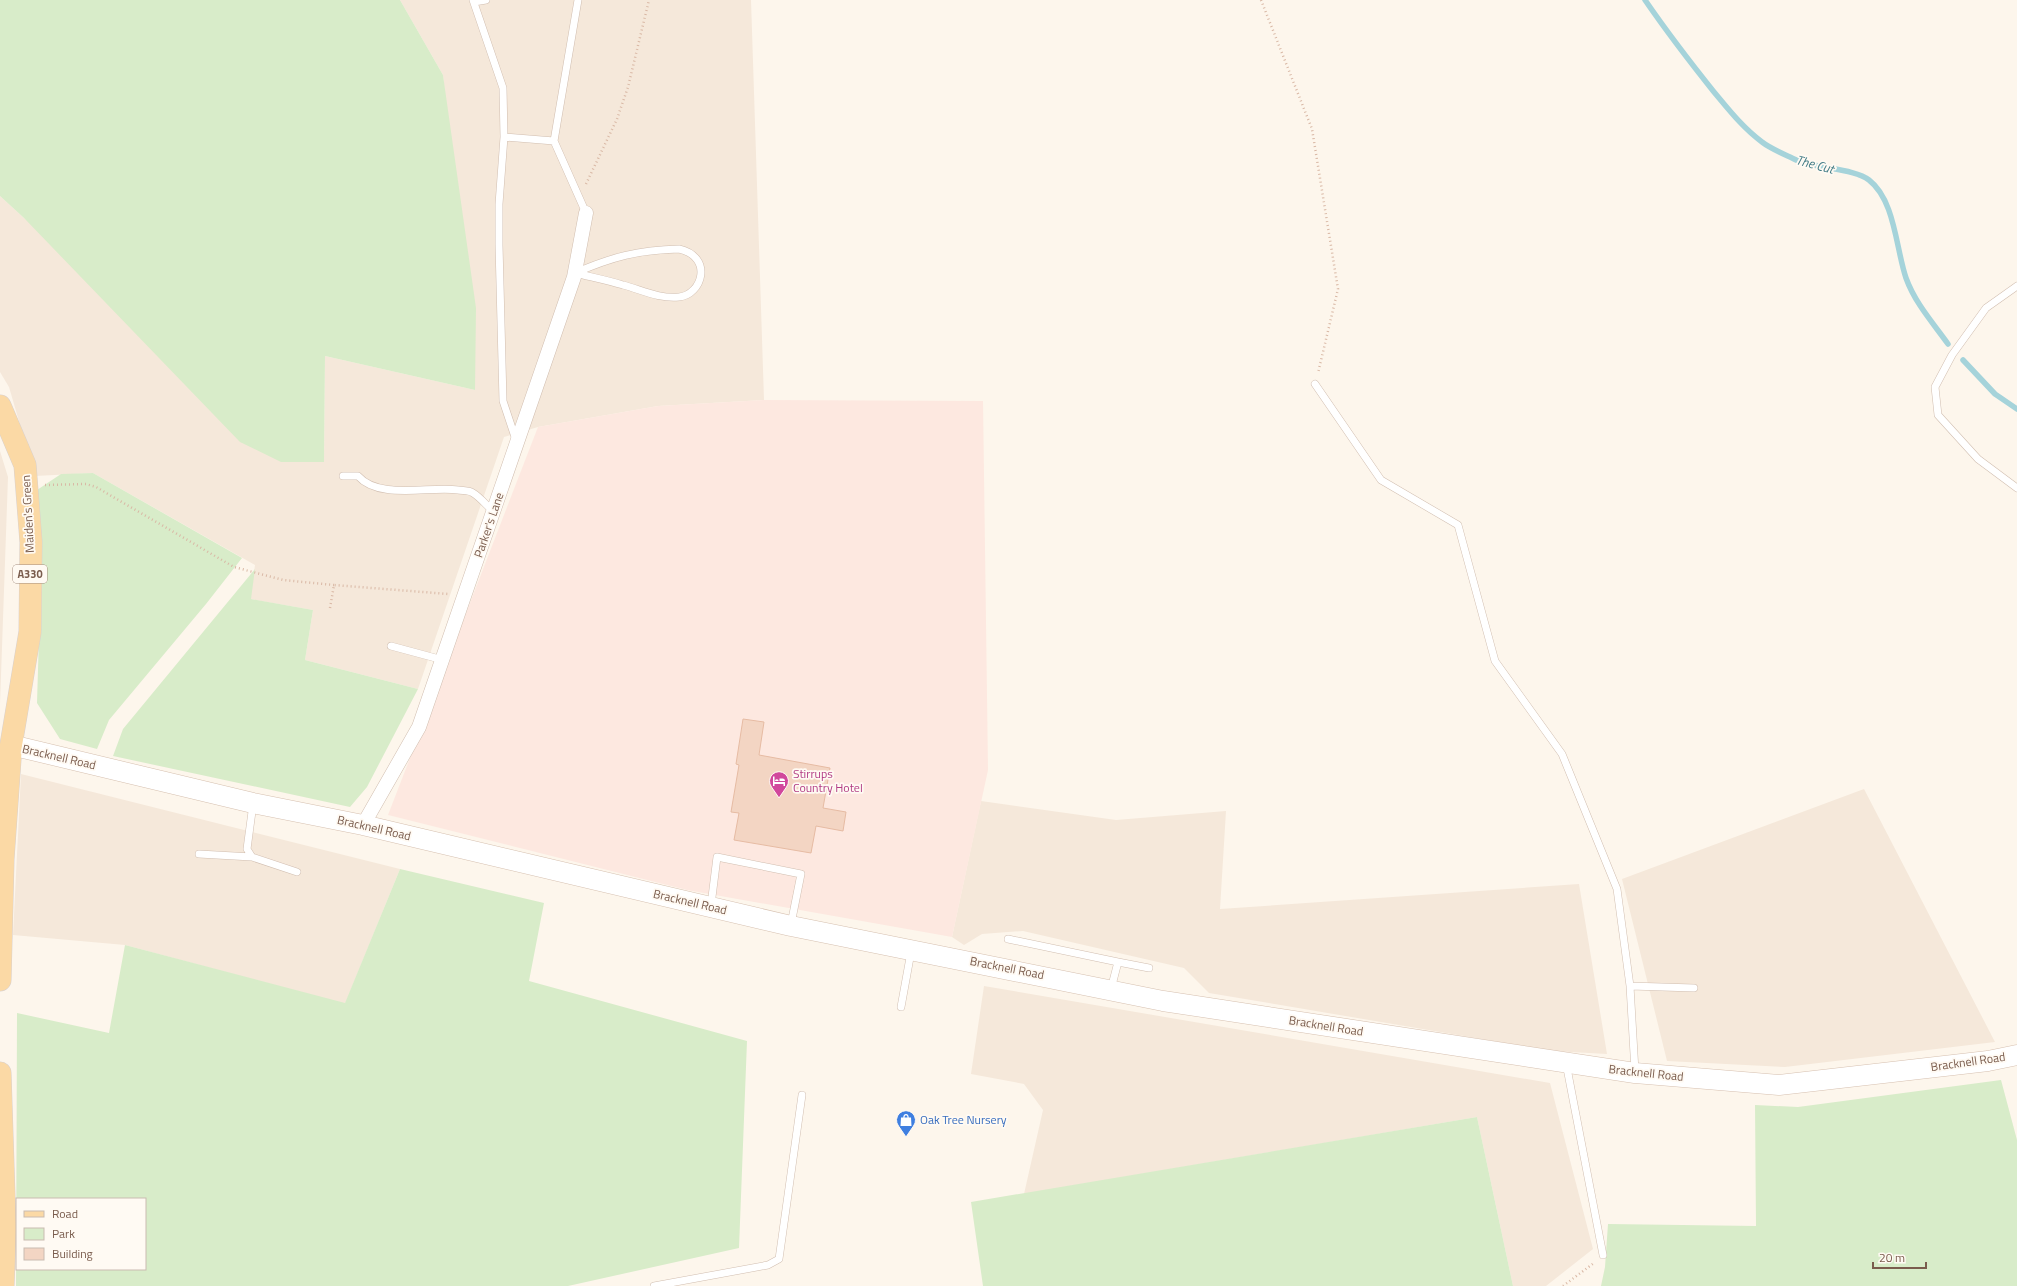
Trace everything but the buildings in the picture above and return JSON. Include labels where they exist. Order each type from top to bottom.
[{"type":"main road","name":"Maiden's Green","points":[[0,406],[25,465],[30,542],[30,632],[11,746]]},
{"type":"main road","name":"Bracknell Road","points":[[11,746],[253,804],[363,825],[791,926],[1111,989],[1163,1001],[1635,1073],[1779,1085],[1988,1061],[2017,1055]]},
{"type":"main road","name":"A330","points":[[0,980],[3,859],[11,746]]},
{"type":"main road","points":[[0,1073],[3,1286]]},
{"type":"street","name":"Parker's Lane","points":[[363,825],[420,727],[574,273],[586,213]]},
{"type":"lane","points":[[486,0],[474,1],[503,88],[504,137],[499,204],[498,245],[503,401],[517,442]]},
{"type":"lane","points":[[578,0],[554,141],[586,213]]},
{"type":"lane","points":[[504,137],[554,141]]},
{"type":"lane","points":[[679,249],[690,252],[696,257],[701,266],[701,275],[695,287],[682,297],[661,297],[624,285],[574,273],[599,263],[640,251],[679,249]]},
{"type":"lane","points":[[2017,286],[1986,308],[1952,355],[1935,386],[1938,415],[1978,459],[2017,488]]},
{"type":"lane","points":[[1315,384],[1382,480],[1458,525],[1494,661],[1562,754],[1617,888],[1630,986],[1635,1073]]},
{"type":"lane","points":[[343,476],[358,476],[373,487],[385,490],[429,488],[472,492],[493,512]]},
{"type":"lane","points":[[391,646],[443,660]]},
{"type":"lane","points":[[252,857],[248,850],[253,804]]},
{"type":"lane","points":[[199,854],[252,857],[297,872]]},
{"type":"lane","points":[[710,907],[717,857],[801,874],[791,926]]},
{"type":"lane","points":[[1008,939],[1149,968]]},
{"type":"lane","points":[[901,1007],[912,949]]},
{"type":"lane","points":[[1111,989],[1118,962]]},
{"type":"lane","points":[[1630,986],[1694,988]]},
{"type":"lane","points":[[1566,1063],[1604,1255]]},
{"type":"lane","points":[[654,1286],[768,1266],[779,1258],[802,1095]]},
{"type":"path","points":[[579,197],[617,119],[628,87],[648,0]]},
{"type":"path","points":[[1261,0],[1312,129],[1338,289],[1315,384]]},
{"type":"path","points":[[26,485],[86,484],[96,487],[234,567],[283,580],[464,596]]},
{"type":"path","points":[[330,608],[334,585]]},
{"type":"path","points":[[1563,1286],[1604,1255]]},
{"type":"shaded area","points":[[400,0],[751,0],[764,400],[658,406],[538,427],[504,437],[418,689],[305,660],[313,610],[250,599],[255,565],[93,473],[35,476],[9,387],[0,372],[0,196],[24,218],[324,462],[325,356],[475,390],[443,75]]},
{"type":"shaded area","points":[[764,400],[983,401],[988,770],[952,937],[687,890],[388,815],[538,427],[658,406]]},
{"type":"shaded area","points":[[0,451],[8,477],[0,704]]},
{"type":"shaded area","points":[[21,774],[400,869],[345,1004],[125,945],[13,935]]},
{"type":"shaded area","points":[[1864,789],[1995,1042],[1785,1067],[1667,1061],[1622,879]]},
{"type":"shaded area","points":[[981,801],[1116,820],[1226,811],[1220,909],[1579,884],[1607,1054],[1553,1051],[1209,993],[1184,968],[1023,931],[982,934],[964,945],[952,937]]},
{"type":"shaded area","points":[[984,986],[1550,1083],[1593,1249],[1546,1286],[1513,1286],[1477,1117],[1024,1194],[1043,1110],[1024,1084],[971,1074]]},
{"type":"green space","points":[[0,0],[400,0],[443,75],[476,308],[475,390],[325,356],[324,462],[281,462],[240,442],[24,218],[0,196]]},
{"type":"green space","points":[[93,473],[242,558],[206,604],[109,720],[97,749],[60,739],[37,703],[40,602],[34,492],[61,474]]},
{"type":"green space","points":[[255,569],[251,599],[313,610],[305,660],[418,689],[367,787],[350,807],[113,756],[123,729]]},
{"type":"green space","points":[[400,869],[544,903],[529,981],[747,1041],[739,1248],[568,1286],[16,1286],[16,1270],[146,1270],[146,1198],[16,1198],[17,1013],[109,1033],[125,945],[345,1003]]},
{"type":"green space","points":[[2001,1080],[2017,1140],[2017,1286],[1601,1286],[1605,1267],[1608,1224],[1756,1226],[1755,1105],[1798,1107]]},
{"type":"green space","points":[[1477,1117],[1513,1286],[983,1286],[971,1202]]},
{"type":"waterway","name":"The Cut","points":[[1645,0],[1714,92],[1736,118],[1755,137],[1773,149],[1802,162],[1862,176],[1869,180],[1878,189],[1894,226],[1906,278],[1914,296],[1948,344]]},
{"type":"waterway","name":"The Cut","points":[[1963,360],[1995,394],[2017,409]]},
{"type":"place","name":"Stirrups Country Hotel","points":[[779,798]]},
{"type":"place","name":"Oak Tree Nursery","points":[[906,1137]]}]
